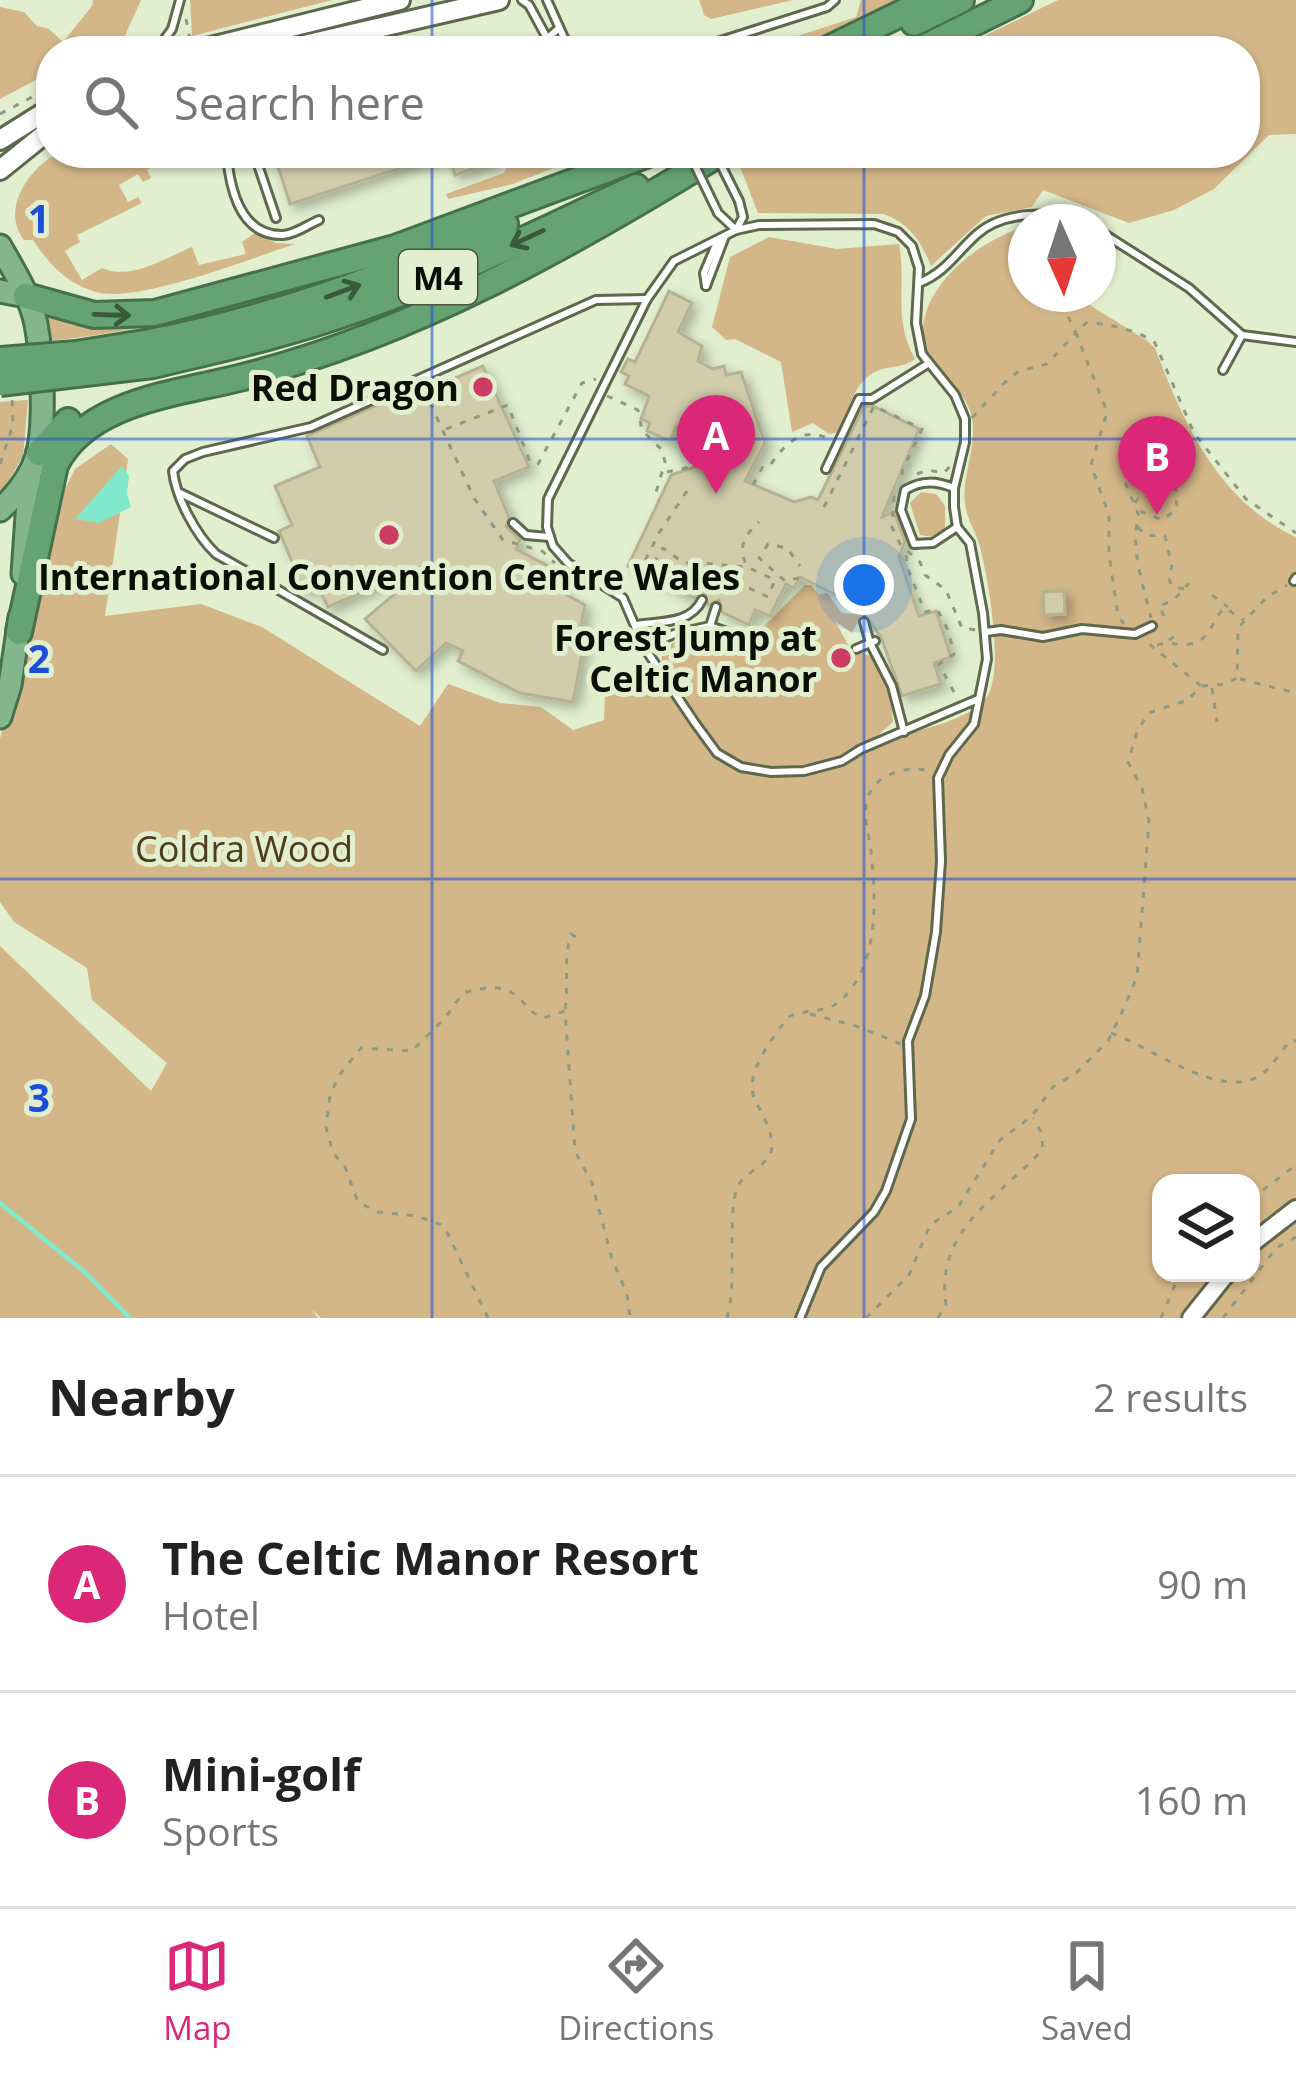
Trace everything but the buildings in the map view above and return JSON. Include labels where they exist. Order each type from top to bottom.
[{"type":"highway","points":[[855,36],[928,0]]},
{"type":"highway","points":[[889,36],[961,0]]},
{"type":"highway","points":[[947,36],[1020,0]]},
{"type":"highway","name":"M4","points":[[298,274],[580,168]]},
{"type":"highway","name":"M4","points":[[26,296],[94,315],[155,313],[395,248],[611,168]]},
{"type":"highway","name":"M4","points":[[0,360],[151,353],[432,257],[620,168]]},
{"type":"highway","name":"M4","points":[[3,386],[151,353],[262,340],[351,312],[488,257],[682,168]]},
{"type":"highway","name":"M4","points":[[19,632],[55,465],[65,445],[88,424],[162,397],[334,351],[499,281],[690,168]]},
{"type":"highway","points":[[0,246],[26,296],[38,350],[34,463],[19,632],[0,717]]},
{"type":"highway","points":[[0,291],[26,296]]},
{"type":"highway","name":"M4","points":[[34,463],[65,423],[81,414],[110,403],[162,397]]},
{"type":"highway","points":[[0,510],[34,463]]},
{"type":"main road","points":[[238,36],[400,0]]},
{"type":"main road","points":[[343,36],[499,0]]},
{"type":"main road","points":[[0,140],[36,117]]},
{"type":"main road","points":[[0,170],[36,141]]},
{"type":"street","points":[[1260,1237],[1296,1209]]},
{"type":"street","points":[[1191,1318],[1220,1282]]},
{"type":"lane","points":[[167,36],[180,0]]},
{"type":"lane","points":[[522,0],[544,36]]},
{"type":"lane","points":[[547,0],[564,36]]},
{"type":"lane","points":[[736,36],[827,7],[835,0]]},
{"type":"lane","points":[[550,36],[558,29]]},
{"type":"lane","points":[[229,168],[242,214],[256,225],[286,235],[319,220]]},
{"type":"lane","points":[[259,168],[276,218]]},
{"type":"lane","points":[[696,168],[718,213],[736,230]]},
{"type":"lane","points":[[722,168],[743,217],[736,230]]},
{"type":"lane","points":[[920,283],[944,271],[981,230],[1008,219]]},
{"type":"lane","points":[[800,1318],[821,1267],[874,1212],[886,1191],[911,1119],[908,1041],[926,996],[936,932],[941,861],[938,773],[974,724],[987,658],[970,543],[958,527],[954,488],[965,442],[965,419],[955,395],[926,365],[917,334],[920,283],[912,246],[887,226],[759,225],[736,230],[674,261],[647,299],[548,499],[549,537],[568,562],[622,598],[644,647],[717,753],[740,767],[804,771],[842,761],[978,699]]},
{"type":"lane","points":[[721,237],[706,286],[704,273],[721,237]]},
{"type":"lane","points":[[1116,241],[1189,288],[1242,335],[1296,342]]},
{"type":"lane","points":[[383,650],[225,561],[202,540],[173,471],[194,455],[311,427],[596,300],[647,299]]},
{"type":"lane","points":[[1223,370],[1242,335]]},
{"type":"lane","points":[[826,469],[859,399],[872,399],[926,365]]},
{"type":"lane","points":[[954,488],[916,484],[905,490],[901,510],[914,544],[932,543],[958,527]]},
{"type":"lane","points":[[178,492],[274,538]]},
{"type":"lane","points":[[513,523],[526,536],[549,537]]},
{"type":"lane","points":[[635,625],[687,617],[702,600]]},
{"type":"lane","points":[[710,626],[716,607]]},
{"type":"lane","points":[[864,622],[892,686],[904,733]]},
{"type":"lane","points":[[644,647],[710,626],[735,634]]},
{"type":"lane","points":[[985,630],[1043,637],[1082,629],[1135,634],[1152,626]]},
{"type":"lane","points":[[856,650],[873,642]]},
{"type":"path","points":[[186,20],[190,36]]},
{"type":"path","points":[[0,115],[36,95]]},
{"type":"path","points":[[1066,312],[1107,412],[1091,465],[1109,515],[1109,554],[1118,616],[1125,632]]},
{"type":"path","points":[[965,419],[983,410],[1019,371],[1047,364],[1086,323],[1104,323],[1146,336],[1155,344],[1194,433],[1246,499],[1296,533]]},
{"type":"path","points":[[442,430],[508,405],[530,462],[538,464],[582,383],[609,375]]},
{"type":"path","points":[[0,464],[14,425],[13,400],[3,386]]},
{"type":"path","points":[[600,393],[638,410],[642,430],[662,449],[659,501]]},
{"type":"path","points":[[824,507],[874,406],[922,429],[902,471],[904,479],[928,470],[944,473],[955,457]]},
{"type":"path","points":[[753,485],[763,466],[770,465],[794,437],[818,433],[839,442]]},
{"type":"path","points":[[709,434],[698,466],[728,444]]},
{"type":"path","points":[[1138,511],[1162,520],[1177,509],[1176,490],[1164,462],[1144,438],[1133,438],[1133,463],[1123,477],[1138,511],[1136,527],[1152,626]]},
{"type":"path","points":[[663,473],[686,468],[698,459]]},
{"type":"path","points":[[1135,503],[1144,476],[1165,469]]},
{"type":"path","points":[[687,491],[658,533],[643,567],[649,570],[662,548],[684,563],[746,567],[775,580],[768,597],[749,588]]},
{"type":"path","points":[[896,491],[891,501],[892,527],[906,552],[925,612],[937,609],[948,630],[953,658],[940,664],[965,706]]},
{"type":"path","points":[[746,567],[740,548],[759,522]]},
{"type":"path","points":[[1136,527],[1145,535],[1165,536],[1172,587],[1188,586],[1159,606],[1164,616]]},
{"type":"path","points":[[799,578],[785,581],[759,558],[760,553],[767,544],[788,548],[800,566]]},
{"type":"path","points":[[906,552],[946,590],[962,628],[985,630]]},
{"type":"path","points":[[698,572],[702,563]]},
{"type":"path","points":[[1237,678],[1238,628],[1268,597],[1295,580]]},
{"type":"path","points":[[1212,595],[1245,621]]},
{"type":"path","points":[[1168,641],[1184,645],[1201,640],[1220,610],[1229,608]]},
{"type":"path","points":[[1154,647],[1180,632]]},
{"type":"path","points":[[1135,634],[1202,686]]},
{"type":"path","points":[[866,1318],[909,1275],[930,1225],[958,1207],[1000,1140],[1032,1116],[1053,1087],[1076,1072],[1111,1033],[1137,977],[1149,821],[1142,788],[1128,762],[1136,732],[1148,712],[1188,700],[1202,686],[1237,678],[1296,694]]},
{"type":"path","points":[[1212,685],[1217,722]]},
{"type":"path","points":[[727,1318],[734,1270],[735,1196],[739,1184],[766,1161],[772,1146],[749,1086],[751,1074],[788,1017],[835,1006],[860,976],[871,943],[874,895],[865,816],[873,787],[898,772],[938,773]]},
{"type":"path","points":[[580,940],[571,934],[565,956],[575,1151],[592,1183],[611,1259],[627,1294],[630,1318]]},
{"type":"path","points":[[488,1318],[444,1226],[417,1216],[376,1212],[358,1202],[345,1167],[333,1153],[326,1126],[330,1095],[361,1048],[412,1052],[463,993],[494,986],[518,995],[529,1012],[543,1018],[565,1011]]},
{"type":"path","points":[[808,1013],[856,1026],[898,1046],[908,1041]]},
{"type":"path","points":[[1111,1033],[1144,1044],[1214,1081],[1244,1083],[1263,1075],[1290,1041],[1296,1041]]},
{"type":"path","points":[[938,1318],[946,1305],[946,1263],[967,1226],[984,1201],[1022,1173],[1043,1149],[1032,1116]]},
{"type":"path","points":[[1260,1192],[1296,1165]]},
{"type":"path","points":[[1223,1318],[1276,1249],[1296,1237]]},
{"type":"path","points":[[1161,1318],[1176,1282]]},
{"type":"green space","points":[[93,0],[141,0],[125,36],[68,36]]},
{"type":"green space","points":[[190,0],[332,0],[192,36]]},
{"type":"green space","points":[[699,0],[793,0],[711,19],[704,15]]},
{"type":"green space","points":[[861,0],[900,0],[824,36],[797,36],[856,17]]},
{"type":"green space","points":[[1058,0],[1296,0],[1296,134],[1269,135],[1260,144],[1260,36],[984,36]]},
{"type":"green space","points":[[0,7],[24,12],[37,26],[57,36],[36,36],[36,80],[0,99]]},
{"type":"green space","points":[[150,168],[151,178],[143,182],[138,174],[119,185],[128,202],[138,197],[142,203],[77,235],[80,242],[65,251],[82,280],[102,268],[124,272],[192,247],[199,265],[246,254],[242,242],[255,233],[276,243],[295,244],[166,286],[115,294],[96,292],[60,272],[17,228],[21,191],[37,169]]},
{"type":"green space","points":[[506,168],[554,168],[513,184],[448,199],[446,194],[504,173]]},
{"type":"green space","points":[[740,168],[1235,168],[1214,189],[1174,210],[1129,223],[1116,218],[1116,204],[1079,204],[1043,190],[1034,204],[1008,204],[1008,212],[986,216],[931,266],[913,234],[883,214],[758,213]]},
{"type":"green space","name":"Coldra Wood","points":[[1008,233],[1008,312],[1101,312],[1155,348],[1207,458],[1245,503],[1296,537],[1296,1318],[321,1318],[312,1309],[318,1318],[0,1318],[0,946],[151,1091],[167,1063],[92,1000],[87,968],[14,922],[0,902],[0,739],[50,519],[75,469],[111,444],[128,459],[105,616],[201,604],[262,627],[420,726],[448,684],[500,703],[541,707],[573,730],[604,720],[605,690],[661,669],[662,652],[670,645],[698,637],[737,648],[748,628],[763,627],[805,585],[811,585],[819,595],[827,593],[842,613],[862,614],[852,633],[835,621],[851,650],[874,657],[889,681],[893,722],[867,745],[962,716],[985,700],[991,687],[995,649],[991,603],[965,504],[971,414],[929,356],[923,335],[935,293],[987,244]]},
{"type":"green space","points":[[769,237],[837,249],[899,244],[902,315],[915,359],[869,376],[857,390],[838,432],[829,434],[813,423],[792,432],[781,362],[735,339],[726,340],[712,327],[730,257]]},
{"type":"green space","points":[[378,264],[297,290],[216,312],[51,341],[46,312],[103,326],[140,325],[244,304]]},
{"type":"green space","points":[[28,400],[23,456],[0,496],[0,402]]},
{"type":"green space","points":[[921,492],[936,494],[945,506],[945,528],[934,537],[920,535],[910,503]]},
{"type":"water","points":[[122,466],[129,476],[131,507],[99,523],[75,519]]},
{"type":"waterway","points":[[0,1203],[87,1274],[130,1318]]},
{"type":"place","name":"Red Dragon","points":[[483,387]]},
{"type":"place","name":"The Celtic Manor Resort","points":[[716,494]]},
{"type":"place","name":"Mini-golf","points":[[1157,515]]},
{"type":"place","name":"International Convention Centre Wales","points":[[389,535]]},
{"type":"place","name":"Forest Jump at Celtic Manor","points":[[841,658]]}]
